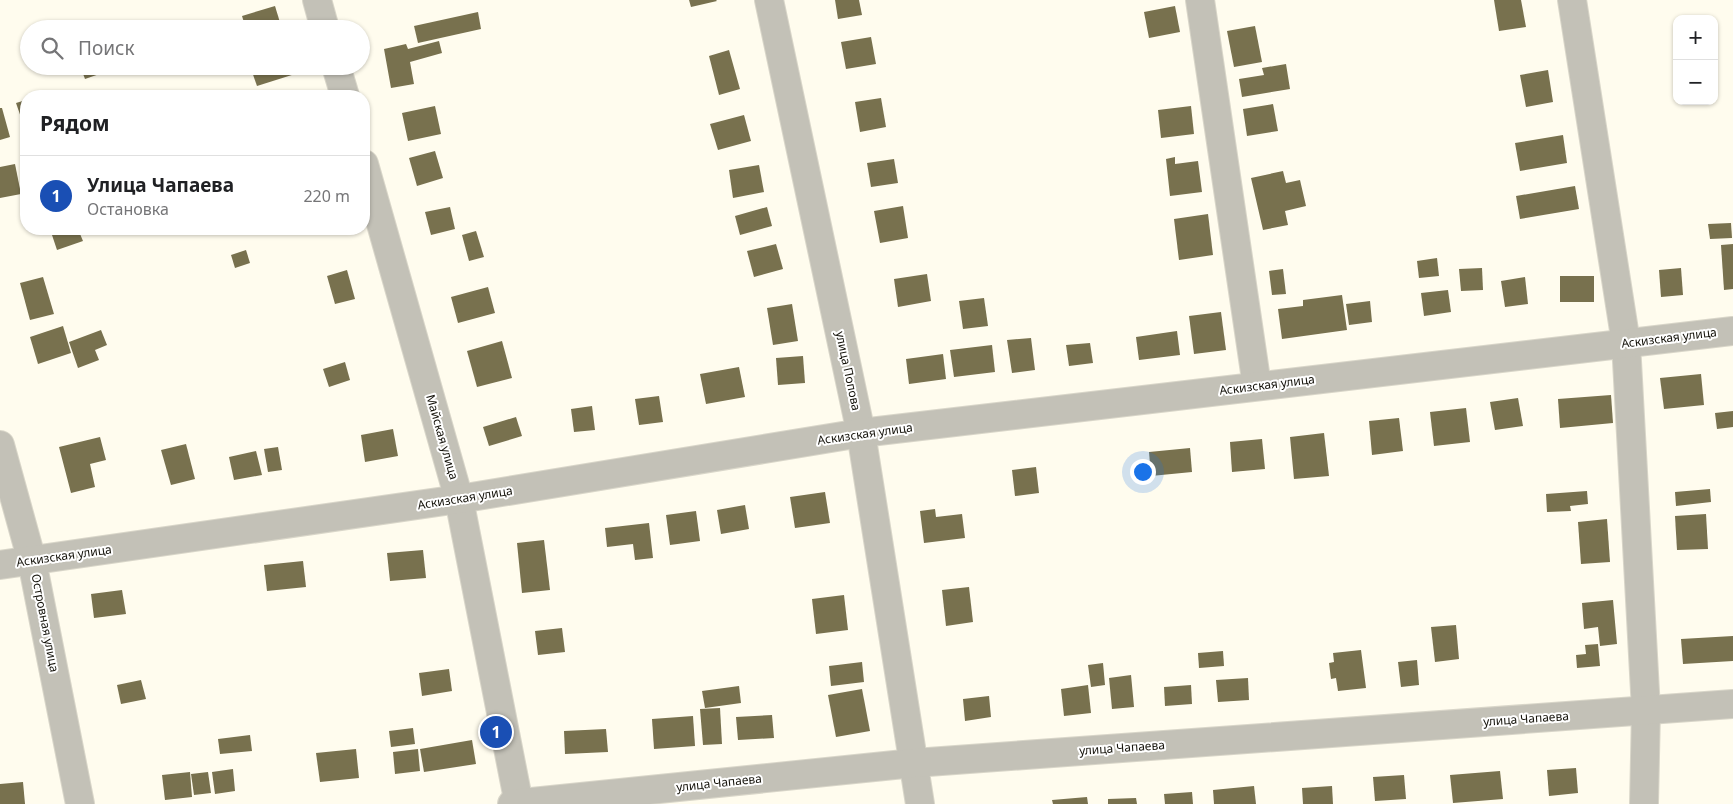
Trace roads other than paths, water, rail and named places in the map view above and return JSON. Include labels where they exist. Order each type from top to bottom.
[{"type":"street","points":[[317,0],[323,20]]},
{"type":"street","name":"улица Попова","points":[[769,0],[861,433],[920,804]]},
{"type":"street","points":[[1200,0],[1257,386]]},
{"type":"street","points":[[1572,0],[1626,344],[1646,710],[1644,804]]},
{"type":"street","points":[[339,75],[343,90]]},
{"type":"street","name":"Майская улица","points":[[370,185],[459,499],[518,804]]},
{"type":"street","name":"Аскизская улица","points":[[0,565],[459,499],[861,433],[1733,331]]},
{"type":"street","name":"Островная улица","points":[[0,445],[32,561],[80,804]]},
{"type":"street","name":"улица Чапаева","points":[[512,804],[914,763],[1733,704]]},
{"type":"place","name":"Улица Чапаева","points":[[496,732]]}]
